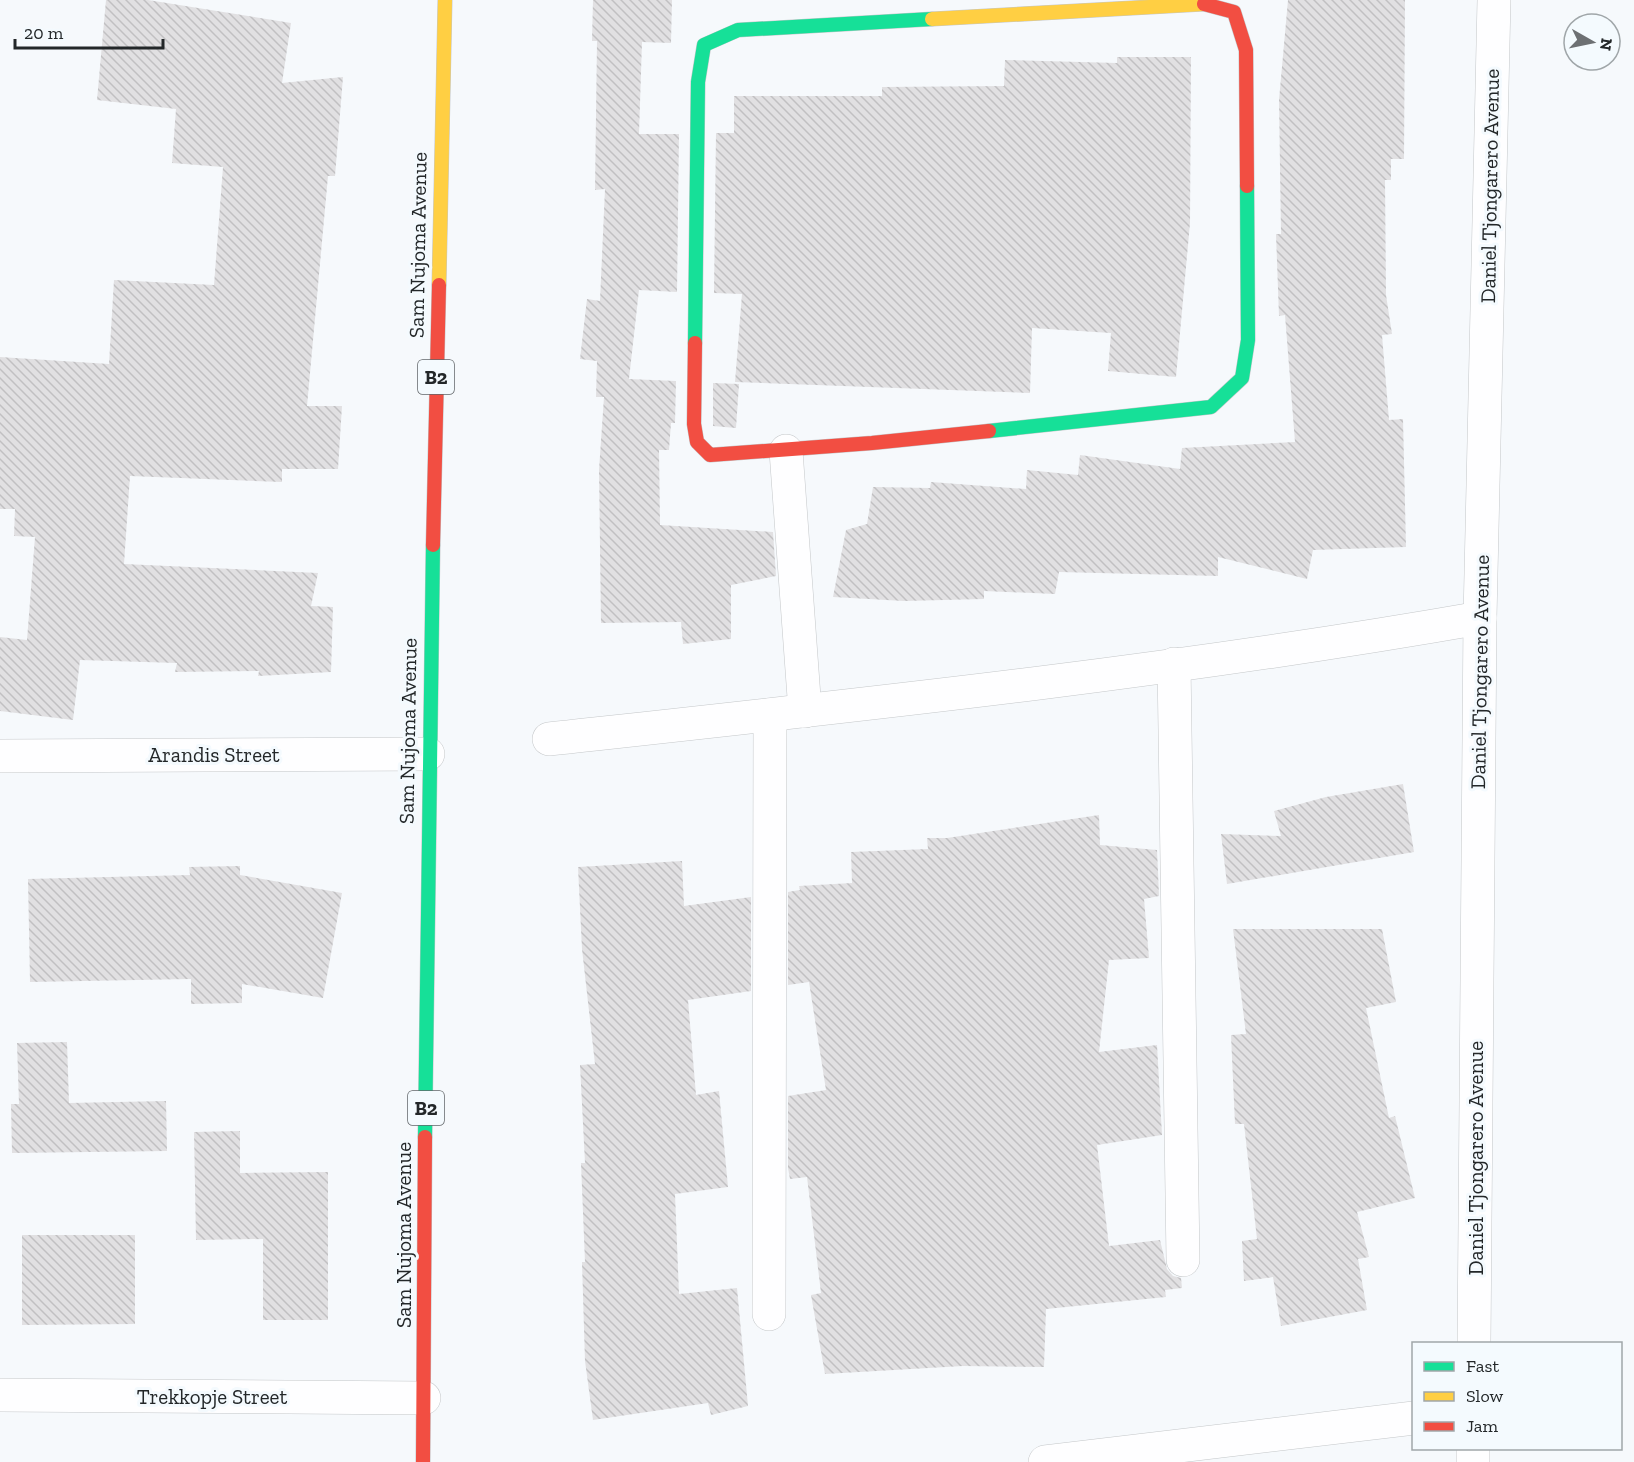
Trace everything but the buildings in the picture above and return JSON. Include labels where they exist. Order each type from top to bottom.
[{"type":"main road","name":"Sam Nujoma Avenue","points":[[423,1462],[428,754],[445,0]]},
{"type":"main road","points":[[1204,4],[1234,12],[1246,50],[1248,340],[1242,378],[1211,406],[786,451],[710,455],[697,442],[694,424],[698,82],[704,45],[738,30],[1204,4]]},
{"type":"street","name":"Daniel Tjongarero Avenue","points":[[1474,1342],[1480,618],[1494,0]]},
{"type":"street","points":[[786,451],[805,711]]},
{"type":"street","points":[[549,739],[805,711],[1174,664],[1378,636],[1480,618]]},
{"type":"street","points":[[1174,664],[1183,1260]]},
{"type":"street","points":[[769,1314],[770,715]]},
{"type":"street","name":"Arandis Street","points":[[0,756],[428,754]]},
{"type":"street","name":"Trekkopje Street","points":[[0,1395],[424,1398]]},
{"type":"street","points":[[1045,1462],[1412,1418]]},
{"type":"traffic: fast","points":[[695,343],[698,82],[704,45],[738,30],[932,19]]},
{"type":"traffic: fast","points":[[989,431],[1211,407],[1242,378],[1248,340],[1247,186]]},
{"type":"traffic: fast","points":[[425,1137],[433,545]]},
{"type":"traffic: slow","points":[[439,285],[445,0]]},
{"type":"traffic: slow","points":[[932,19],[1204,4]]},
{"type":"traffic: jam","points":[[1204,4],[1234,12],[1246,50],[1247,186]]},
{"type":"traffic: jam","points":[[433,545],[439,285]]},
{"type":"traffic: jam","points":[[695,343],[694,424],[697,442],[710,455],[872,443],[989,431]]},
{"type":"traffic: jam","points":[[423,1462],[425,1137]]}]
